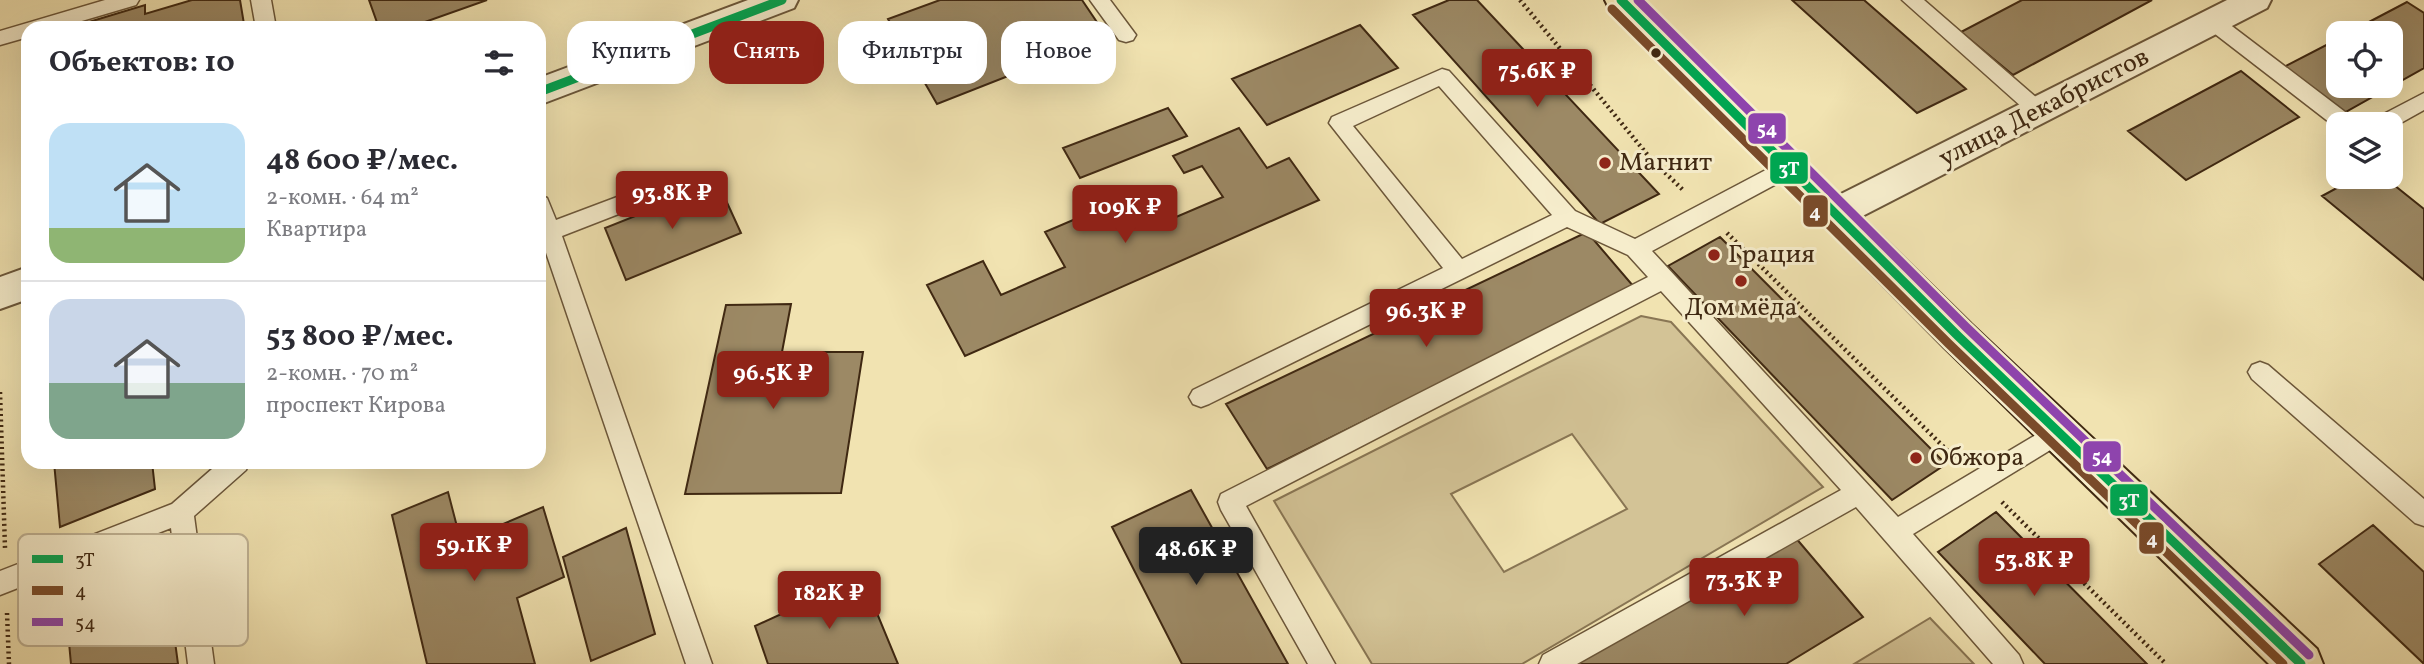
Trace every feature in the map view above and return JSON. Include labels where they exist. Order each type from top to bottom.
[{"type":"main road","points":[[1621,0],[1832,215],[2057,434],[2301,664]]},
{"type":"street","points":[[546,89],[782,0]]},
{"type":"street","name":"улица Декабристов","points":[[1832,215],[2255,0]]},
{"type":"street","points":[[0,293],[21,286]]},
{"type":"lane","points":[[62,21],[130,0]]},
{"type":"lane","points":[[261,0],[265,21]]},
{"type":"lane","points":[[1100,0],[1126,35]]},
{"type":"lane","points":[[1912,0],[2039,111]]},
{"type":"lane","points":[[2213,22],[2330,112]]},
{"type":"lane","points":[[0,38],[21,33]]},
{"type":"lane","points":[[1458,270],[1339,123],[1442,76],[1567,216],[1636,249],[1895,532],[2010,664]]},
{"type":"lane","points":[[2403,113],[2424,101]]},
{"type":"lane","points":[[1636,249],[1786,169]]},
{"type":"lane","points":[[550,232],[681,181]]},
{"type":"lane","points":[[1201,397],[1567,216]]},
{"type":"lane","points":[[546,222],[699,664]]},
{"type":"lane","points":[[1322,664],[1230,502],[1664,279]]},
{"type":"lane","points":[[2260,372],[2424,514]]},
{"type":"lane","points":[[1895,532],[2057,434]]},
{"type":"lane","points":[[125,534],[181,512],[229,469]]},
{"type":"lane","points":[[1552,664],[1859,493]]},
{"type":"lane","points":[[181,512],[184,534]]},
{"type":"lane","points":[[199,646],[201,664]]},
{"type":"path","points":[[1520,0],[1651,159],[2166,664]]},
{"type":"path","points":[[0,392],[3,582],[9,664]]},
{"type":"shaded area","points":[[1641,316],[1671,322],[1823,487],[1522,664],[1372,664],[1274,501]],"holes":[[[1572,434],[1627,509],[1504,572],[1451,494]]]},
{"type":"shaded area","points":[[1930,618],[1974,664],[1854,664]]},
{"type":"building","points":[[192,0],[240,0],[244,21],[92,21],[145,5],[145,14]]},
{"type":"building","points":[[369,0],[487,0],[428,21],[376,21]]},
{"type":"building","points":[[940,0],[1082,0],[1096,21],[1001,21],[1001,79],[937,104],[925,84],[987,84],[987,21],[888,19]]},
{"type":"building","points":[[1449,0],[1477,0],[1659,194],[1600,224],[1413,15]]},
{"type":"building","points":[[1792,0],[1864,0],[1966,89],[1917,113]]},
{"type":"building","points":[[2022,0],[2152,0],[2013,75],[1961,32]]},
{"type":"building","points":[[2407,2],[2424,13],[2424,68],[2403,80],[2403,21],[2371,21]]},
{"type":"building","points":[[1360,25],[1398,68],[1267,125],[1232,79]]},
{"type":"building","points":[[2326,45],[2326,98],[2371,98],[2346,112],[2339,112],[2282,68]]},
{"type":"building","points":[[2241,71],[2299,117],[2186,180],[2128,131]]},
{"type":"building","points":[[1168,108],[1187,136],[1080,178],[1063,148]]},
{"type":"building","points":[[1239,128],[1267,168],[1289,158],[1319,200],[965,356],[927,285],[983,261],[1001,295],[1065,267],[1045,232],[1127,197],[1148,229],[1223,197],[1202,166],[1184,173],[1173,156]]},
{"type":"building","points":[[718,183],[741,233],[626,280],[605,228]]},
{"type":"building","points":[[2335,189],[2399,189],[2424,209],[2424,280],[2322,196]]},
{"type":"building","points":[[1587,232],[1634,287],[1267,469],[1226,404]]},
{"type":"building","points":[[1720,237],[1946,464],[1892,500],[1668,266]]},
{"type":"building","points":[[791,304],[782,352],[863,352],[841,493],[685,494],[726,305]]},
{"type":"building","points":[[55,469],[153,469],[155,489],[60,527]]},
{"type":"building","points":[[1191,490],[1288,664],[1182,664],[1112,527]]},
{"type":"building","points":[[448,492],[461,542],[543,507],[564,577],[517,598],[535,664],[427,664],[392,515]]},
{"type":"building","points":[[1996,512],[2147,664],[2045,664],[1938,552]]},
{"type":"building","points":[[2373,525],[2424,572],[2424,664],[2319,564]]},
{"type":"building","points":[[626,528],[655,634],[591,661],[563,557]]},
{"type":"building","points":[[1795,537],[1863,617],[1786,664],[1576,664]]},
{"type":"building","points":[[862,577],[898,664],[768,664],[755,626]]},
{"type":"building","points":[[69,646],[176,646],[178,664],[71,664]]},
{"type":"transit line","name":"3Т","points":[[546,89],[782,0]]},
{"type":"transit line","name":"3Т","points":[[1621,0],[1958,336],[2301,664]]},
{"type":"transit line","name":"54","points":[[1638,0],[1966,327],[2309,655]]},
{"type":"transit line","name":"4","points":[[1612,9],[1949,344],[2283,664]]},
{"type":"place","name":"Магнит","points":[[1605,163]]},
{"type":"place","name":"Грация","points":[[1714,255]]},
{"type":"place","name":"Дом мёда","points":[[1741,281]]},
{"type":"place","name":"Обжора","points":[[1916,458]]}]
